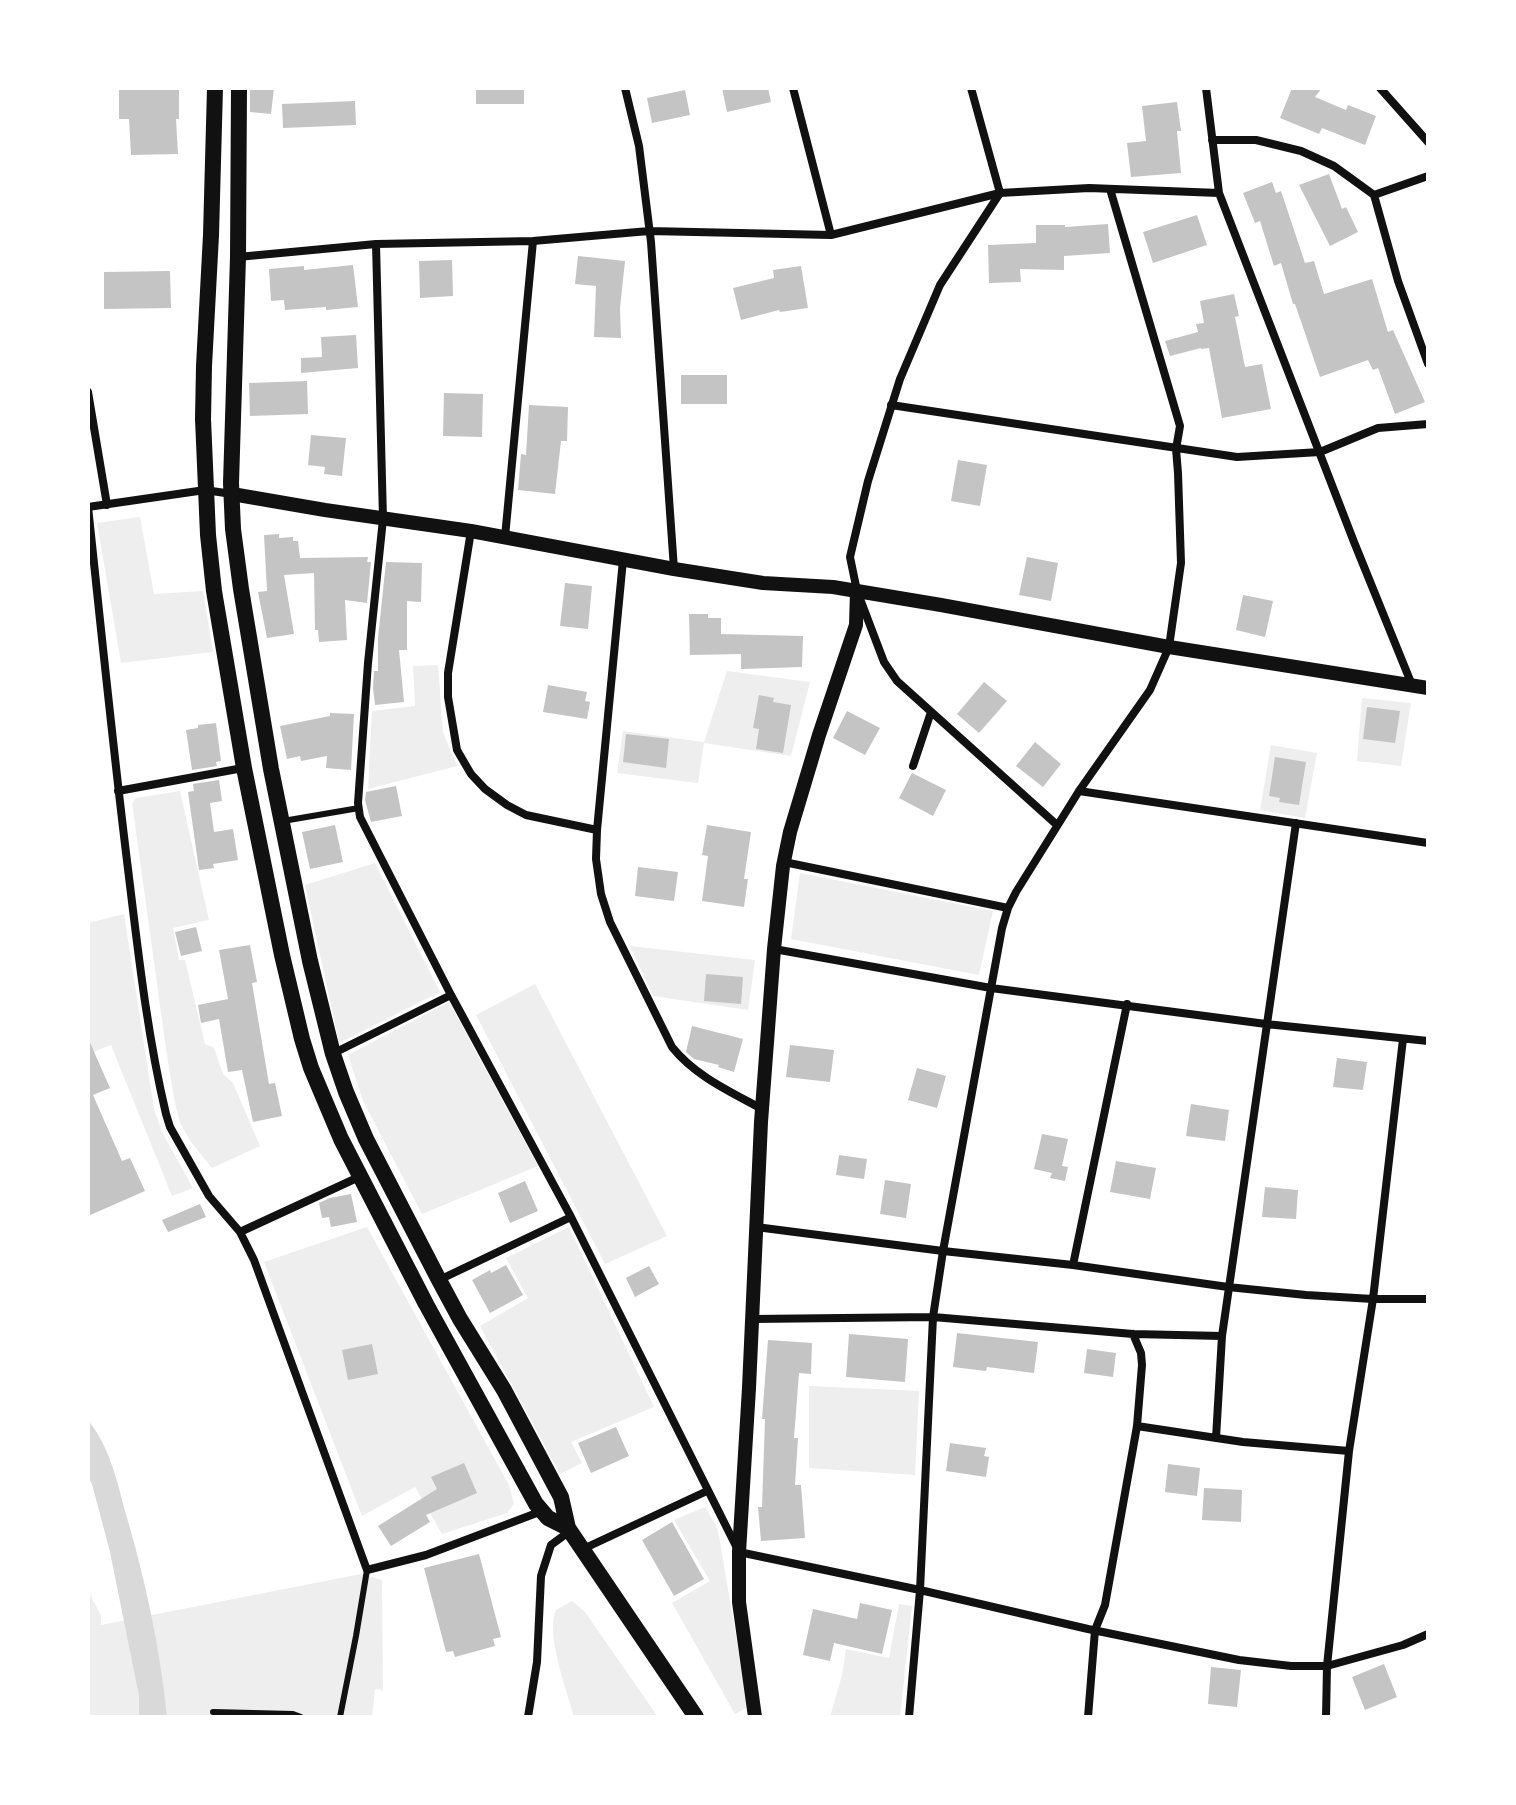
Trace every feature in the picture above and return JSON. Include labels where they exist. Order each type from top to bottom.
[{"type":"main road","points":[[215,88],[204,366],[208,535],[214,591],[244,768],[302,1039],[326,1107],[359,1177],[492,1426],[542,1511],[569,1530]]},
{"type":"main road","points":[[239,88],[233,529],[282,821],[310,961],[333,1054],[366,1139],[460,1319],[504,1390],[561,1497],[569,1530],[696,1717]]},
{"type":"street","points":[[625,88],[639,146],[649,231],[674,569]]},
{"type":"street","points":[[793,88],[831,235]]},
{"type":"street","points":[[971,88],[1000,193],[940,285],[900,379],[868,481],[850,557],[857,591],[889,672],[1057,825]]},
{"type":"street","points":[[1206,88],[1219,193],[1412,685]]},
{"type":"street","points":[[1380,88],[1428,142]]},
{"type":"street","points":[[1212,140],[1256,140],[1301,151],[1334,166],[1374,195],[1398,281],[1428,364]]},
{"type":"street","points":[[1374,195],[1428,176]]},
{"type":"street","points":[[238,257],[376,244],[533,241],[649,231],[831,235],[1000,193],[1089,188],[1219,193]]},
{"type":"street","points":[[909,1717],[920,1590],[933,1317],[1002,928],[1016,892],[1057,825],[1150,690],[1169,647],[1181,563],[1176,449],[1180,426],[1110,189]]},
{"type":"street","points":[[505,537],[533,241]]},
{"type":"street","points":[[376,244],[383,519],[368,663],[360,817],[451,995],[571,1217],[739,1552]]},
{"type":"street","points":[[88,392],[107,505]]},
{"type":"street","points":[[891,405],[1237,457],[1320,452],[1378,428],[1428,424]]},
{"type":"street","points":[[542,1511],[426,1555],[367,1570],[254,1260],[240,1232],[209,1196],[170,1127],[166,1114],[146,1000],[118,791],[88,507],[205,490],[471,531],[763,583],[833,587],[1169,647],[1428,688]]},
{"type":"street","points":[[471,531],[448,673],[448,697],[457,750],[471,774],[507,805],[526,815],[597,830]]},
{"type":"street","points":[[623,560],[597,830],[597,875],[601,894],[610,922],[672,1047],[698,1072],[762,1109]]},
{"type":"street","points":[[755,1717],[739,1602],[739,1552],[762,1109],[774,949],[790,832],[856,625],[857,591]]},
{"type":"street","points":[[913,766],[931,712]]},
{"type":"street","points":[[118,791],[244,768]]},
{"type":"street","points":[[1079,791],[1428,843]]},
{"type":"street","points":[[1216,1438],[1228,1287],[1296,823]]},
{"type":"street","points":[[784,862],[1008,908]]},
{"type":"street","points":[[774,949],[991,988],[1266,1024],[1428,1041]]},
{"type":"street","points":[[333,1054],[451,995]]},
{"type":"street","points":[[1073,1265],[1127,1004]]},
{"type":"street","points":[[1326,1717],[1327,1666],[1349,1451],[1373,1299],[1403,1039]]},
{"type":"street","points":[[240,1232],[359,1177]]},
{"type":"street","points":[[439,1280],[571,1217]]},
{"type":"street","points":[[756,1227],[1228,1287],[1306,1295],[1428,1299]]},
{"type":"street","points":[[752,1319],[933,1317],[1133,1334],[1222,1336]]},
{"type":"street","points":[[1088,1717],[1095,1630],[1105,1605],[1137,1426],[1142,1365],[1133,1334]]},
{"type":"street","points":[[1137,1426],[1216,1438],[1349,1451]]},
{"type":"street","points":[[583,1549],[707,1491]]},
{"type":"street","points":[[528,1717],[537,1662],[541,1576],[551,1545],[569,1530]]},
{"type":"street","points":[[739,1552],[1239,1660],[1291,1666],[1327,1666],[1403,1645],[1428,1634]]},
{"type":"lane","points":[[282,821],[359,808]]},
{"type":"lane","points":[[340,1717],[367,1570]]},
{"type":"lane","points":[[213,1712],[293,1714],[301,1717]]},
{"type":"shaded area","points":[[140,517],[154,594],[203,591],[213,652],[121,663],[97,523]]},
{"type":"shaded area","points":[[438,665],[443,732],[457,766],[368,789],[372,711],[415,706],[413,666]]},
{"type":"shaded area","points":[[727,671],[810,682],[791,756],[704,743],[698,783],[617,773],[623,731],[704,742]]},
{"type":"shaded area","points":[[1362,698],[1411,703],[1401,766],[1357,761]]},
{"type":"shaded area","points":[[1271,745],[1317,753],[1305,818],[1260,810]]},
{"type":"shaded area","points":[[180,791],[209,920],[173,928],[179,960],[185,960],[205,1044],[214,1048],[223,1074],[233,1083],[260,1146],[212,1168],[180,1123],[175,1103],[132,803],[136,798]]},
{"type":"shaded area","points":[[375,863],[440,992],[339,1043],[305,885]]},
{"type":"shaded area","points":[[800,873],[993,911],[979,975],[791,939]]},
{"type":"shaded area","points":[[124,914],[154,1109],[162,1132],[193,1188],[172,1196],[111,1045],[88,1054],[88,923]]},
{"type":"shaded area","points":[[630,946],[755,960],[748,1010],[653,996]]},
{"type":"shaded area","points":[[535,984],[667,1236],[605,1264],[476,1015]]},
{"type":"shaded area","points":[[449,1002],[538,1166],[422,1214],[363,1101],[348,1055]]},
{"type":"shaded area","points":[[367,1227],[509,1485],[514,1504],[507,1513],[442,1534],[415,1487],[362,1516],[264,1262]]},
{"type":"shaded area","points":[[569,1227],[654,1407],[571,1442],[582,1463],[560,1474],[480,1326],[528,1298],[506,1258]]},
{"type":"shaded area","points":[[809,1386],[919,1391],[915,1475],[809,1468]]},
{"type":"shaded area","points":[[88,1420],[102,1441],[111,1464],[139,1562],[156,1639],[167,1717],[139,1717],[139,1696],[110,1552],[88,1477]]},
{"type":"shaded area","points":[[705,1507],[719,1536],[748,1707],[735,1714],[672,1603],[710,1581],[674,1520]]},
{"type":"shaded area","points":[[361,1574],[382,1580],[383,1690],[375,1689],[372,1717],[88,1717],[88,1590],[101,1616],[101,1625]]},
{"type":"shaded area","points":[[572,1601],[585,1612],[658,1717],[574,1717],[558,1663],[553,1633],[556,1610]]},
{"type":"shaded area","points":[[899,1604],[912,1606],[900,1717],[830,1717],[846,1649],[889,1658]]},
{"type":"building","points":[[119,88],[179,88],[179,119],[176,119],[178,154],[131,155],[129,119],[119,119]]},
{"type":"building","points":[[250,88],[274,88],[271,114],[250,112]]},
{"type":"building","points":[[476,88],[524,88],[524,104],[476,104]]},
{"type":"building","points":[[722,88],[768,88],[771,102],[727,112]]},
{"type":"building","points":[[1292,88],[1322,88],[1315,97],[1346,110],[1348,105],[1376,116],[1365,145],[1322,128],[1319,134],[1280,118]]},
{"type":"building","points":[[685,90],[690,115],[652,123],[647,98]]},
{"type":"building","points":[[355,101],[356,125],[283,128],[282,104]]},
{"type":"building","points":[[1177,102],[1181,173],[1131,177],[1127,143],[1146,141],[1142,106]]},
{"type":"building","points":[[1329,174],[1342,209],[1346,207],[1358,232],[1330,246],[1299,185]]},
{"type":"building","points":[[1272,182],[1276,193],[1281,191],[1305,263],[1314,261],[1324,294],[1372,279],[1388,332],[1393,330],[1425,402],[1395,414],[1378,368],[1373,370],[1368,360],[1320,377],[1281,263],[1274,266],[1260,221],[1255,223],[1243,193]]},
{"type":"building","points":[[1197,215],[1207,245],[1153,263],[1143,232]]},
{"type":"building","points":[[1108,224],[1110,253],[1064,256],[1064,270],[1020,269],[1021,282],[989,283],[988,245],[1036,243],[1036,225],[1065,227]]},
{"type":"building","points":[[578,256],[625,261],[620,308],[621,338],[594,337],[596,286],[575,284]]},
{"type":"building","points":[[452,260],[453,296],[420,298],[419,261]]},
{"type":"building","points":[[353,265],[358,307],[285,310],[284,300],[271,301],[269,269],[304,266],[304,270]]},
{"type":"building","points":[[801,266],[808,308],[779,310],[741,320],[733,288],[774,278],[773,270]]},
{"type":"building","points":[[170,271],[171,308],[104,309],[104,272]]},
{"type":"building","points":[[1234,294],[1239,316],[1235,317],[1245,367],[1262,364],[1271,409],[1222,418],[1209,348],[1170,356],[1165,341],[1198,332],[1196,324],[1204,323],[1200,301]]},
{"type":"building","points":[[356,335],[358,368],[301,373],[301,358],[322,357],[321,337]]},
{"type":"building","points":[[681,375],[727,375],[727,404],[681,404]]},
{"type":"building","points":[[307,381],[308,414],[250,416],[249,383]]},
{"type":"building","points":[[444,393],[483,394],[482,437],[443,436]]},
{"type":"building","points":[[529,405],[568,407],[567,441],[561,441],[555,494],[518,490],[521,454],[526,455]]},
{"type":"building","points":[[311,435],[346,438],[342,476],[324,474],[325,467],[308,465]]},
{"type":"building","points":[[958,460],[987,465],[980,506],[951,501]]},
{"type":"building","points":[[279,534],[279,538],[293,537],[293,541],[298,541],[300,558],[368,557],[367,562],[371,562],[367,603],[345,600],[347,640],[319,642],[318,630],[315,630],[314,573],[284,575],[294,634],[267,638],[258,592],[267,591],[264,535]]},
{"type":"building","points":[[1027,557],[1058,563],[1051,601],[1019,595]]},
{"type":"building","points":[[386,562],[422,563],[421,602],[407,601],[407,650],[399,650],[404,702],[375,705],[374,671],[378,671],[378,638]]},
{"type":"building","points":[[565,583],[592,586],[588,629],[560,626]]},
{"type":"building","points":[[1243,595],[1273,601],[1265,637],[1236,630]]},
{"type":"building","points":[[689,614],[721,618],[721,634],[803,636],[802,667],[741,669],[741,654],[690,655]]},
{"type":"building","points":[[984,682],[1007,701],[979,733],[957,714]]},
{"type":"building","points":[[548,685],[587,692],[585,701],[590,702],[587,719],[543,712]]},
{"type":"building","points":[[759,695],[774,698],[773,702],[791,705],[783,753],[756,749],[759,729],[753,728]]},
{"type":"building","points":[[1367,707],[1400,711],[1395,743],[1363,739]]},
{"type":"building","points":[[847,711],[880,728],[865,755],[833,738]]},
{"type":"building","points":[[330,713],[354,714],[351,770],[326,768],[327,756],[301,761],[300,756],[287,759],[280,726],[330,716]]},
{"type":"building","points":[[216,723],[221,761],[216,762],[217,766],[192,770],[186,730]]},
{"type":"building","points":[[626,734],[669,739],[666,768],[623,762]]},
{"type":"building","points":[[1035,742],[1061,764],[1043,787],[1016,766]]},
{"type":"building","points":[[1275,757],[1306,762],[1299,805],[1279,802],[1280,798],[1269,796]]},
{"type":"building","points":[[912,773],[946,790],[933,816],[899,798]]},
{"type":"building","points":[[219,780],[222,801],[210,803],[214,832],[233,829],[238,860],[199,870],[188,792],[194,791],[193,784]]},
{"type":"building","points":[[396,786],[402,816],[371,822],[366,792]]},
{"type":"building","points":[[335,825],[343,862],[310,869],[302,832]]},
{"type":"building","points":[[707,825],[751,832],[744,879],[748,879],[744,907],[702,901],[708,856],[702,855]]},
{"type":"building","points":[[638,867],[678,872],[674,901],[635,896]]},
{"type":"building","points":[[196,927],[202,951],[181,956],[175,932]]},
{"type":"building","points":[[250,945],[257,982],[252,983],[269,1084],[275,1083],[282,1116],[253,1122],[242,1070],[228,1072],[219,1019],[201,1023],[198,1005],[228,999],[219,950]]},
{"type":"building","points":[[706,974],[743,977],[741,1004],[704,1001]]},
{"type":"building","points":[[692,1026],[743,1039],[734,1072],[694,1059],[686,1052]]},
{"type":"building","points":[[88,1038],[110,1088],[93,1095],[122,1161],[130,1158],[145,1191],[88,1216]]},
{"type":"building","points":[[790,1045],[834,1050],[830,1082],[786,1077]]},
{"type":"building","points":[[1337,1058],[1367,1062],[1363,1090],[1333,1087]]},
{"type":"building","points":[[917,1068],[946,1076],[937,1108],[908,1100]]},
{"type":"building","points":[[1191,1104],[1229,1110],[1225,1141],[1186,1136]]},
{"type":"building","points":[[1042,1134],[1068,1139],[1062,1166],[1068,1167],[1065,1181],[1050,1178],[1052,1173],[1034,1169]]},
{"type":"building","points":[[839,1155],[867,1159],[864,1179],[836,1175]]},
{"type":"building","points":[[1116,1161],[1156,1168],[1150,1199],[1110,1192]]},
{"type":"building","points":[[885,1180],[911,1184],[906,1218],[880,1214]]},
{"type":"building","points":[[525,1181],[538,1211],[510,1223],[498,1193]]},
{"type":"building","points":[[1265,1187],[1298,1190],[1296,1219],[1262,1217]]},
{"type":"building","points":[[351,1194],[357,1222],[331,1227],[329,1217],[322,1218],[319,1203]]},
{"type":"building","points":[[200,1204],[206,1217],[168,1232],[162,1220]]},
{"type":"building","points":[[506,1265],[523,1295],[490,1313],[472,1280]]},
{"type":"building","points":[[649,1266],[659,1284],[635,1297],[626,1278]]},
{"type":"building","points":[[957,1333],[1038,1342],[1034,1373],[987,1367],[986,1371],[953,1367]]},
{"type":"building","points":[[849,1334],[908,1339],[905,1382],[846,1377]]},
{"type":"building","points":[[768,1340],[812,1343],[811,1374],[799,1373],[794,1438],[798,1438],[795,1485],[801,1485],[805,1538],[761,1541],[758,1507],[762,1507],[765,1419],[762,1419]]},
{"type":"building","points":[[372,1344],[378,1374],[348,1380],[342,1350]]},
{"type":"building","points":[[1087,1349],[1116,1353],[1113,1377],[1084,1373]]},
{"type":"building","points":[[616,1427],[629,1456],[591,1473],[578,1443]]},
{"type":"building","points":[[950,1443],[986,1448],[984,1456],[989,1457],[986,1477],[946,1471]]},
{"type":"building","points":[[464,1463],[477,1493],[426,1515],[430,1522],[391,1546],[378,1526],[437,1489],[431,1477]]},
{"type":"building","points":[[1168,1464],[1200,1468],[1197,1496],[1165,1492]]},
{"type":"building","points":[[1204,1488],[1242,1490],[1241,1522],[1202,1520]]},
{"type":"building","points":[[672,1522],[704,1579],[674,1596],[642,1540]]},
{"type":"building","points":[[479,1554],[501,1637],[493,1639],[495,1646],[455,1657],[453,1651],[446,1652],[424,1568]]},
{"type":"building","points":[[860,1603],[892,1610],[882,1654],[834,1643],[830,1661],[803,1655],[813,1609],[857,1619]]},
{"type":"building","points":[[1384,1664],[1397,1697],[1365,1710],[1352,1677]]},
{"type":"building","points":[[1211,1667],[1241,1670],[1237,1707],[1208,1704]]}]
